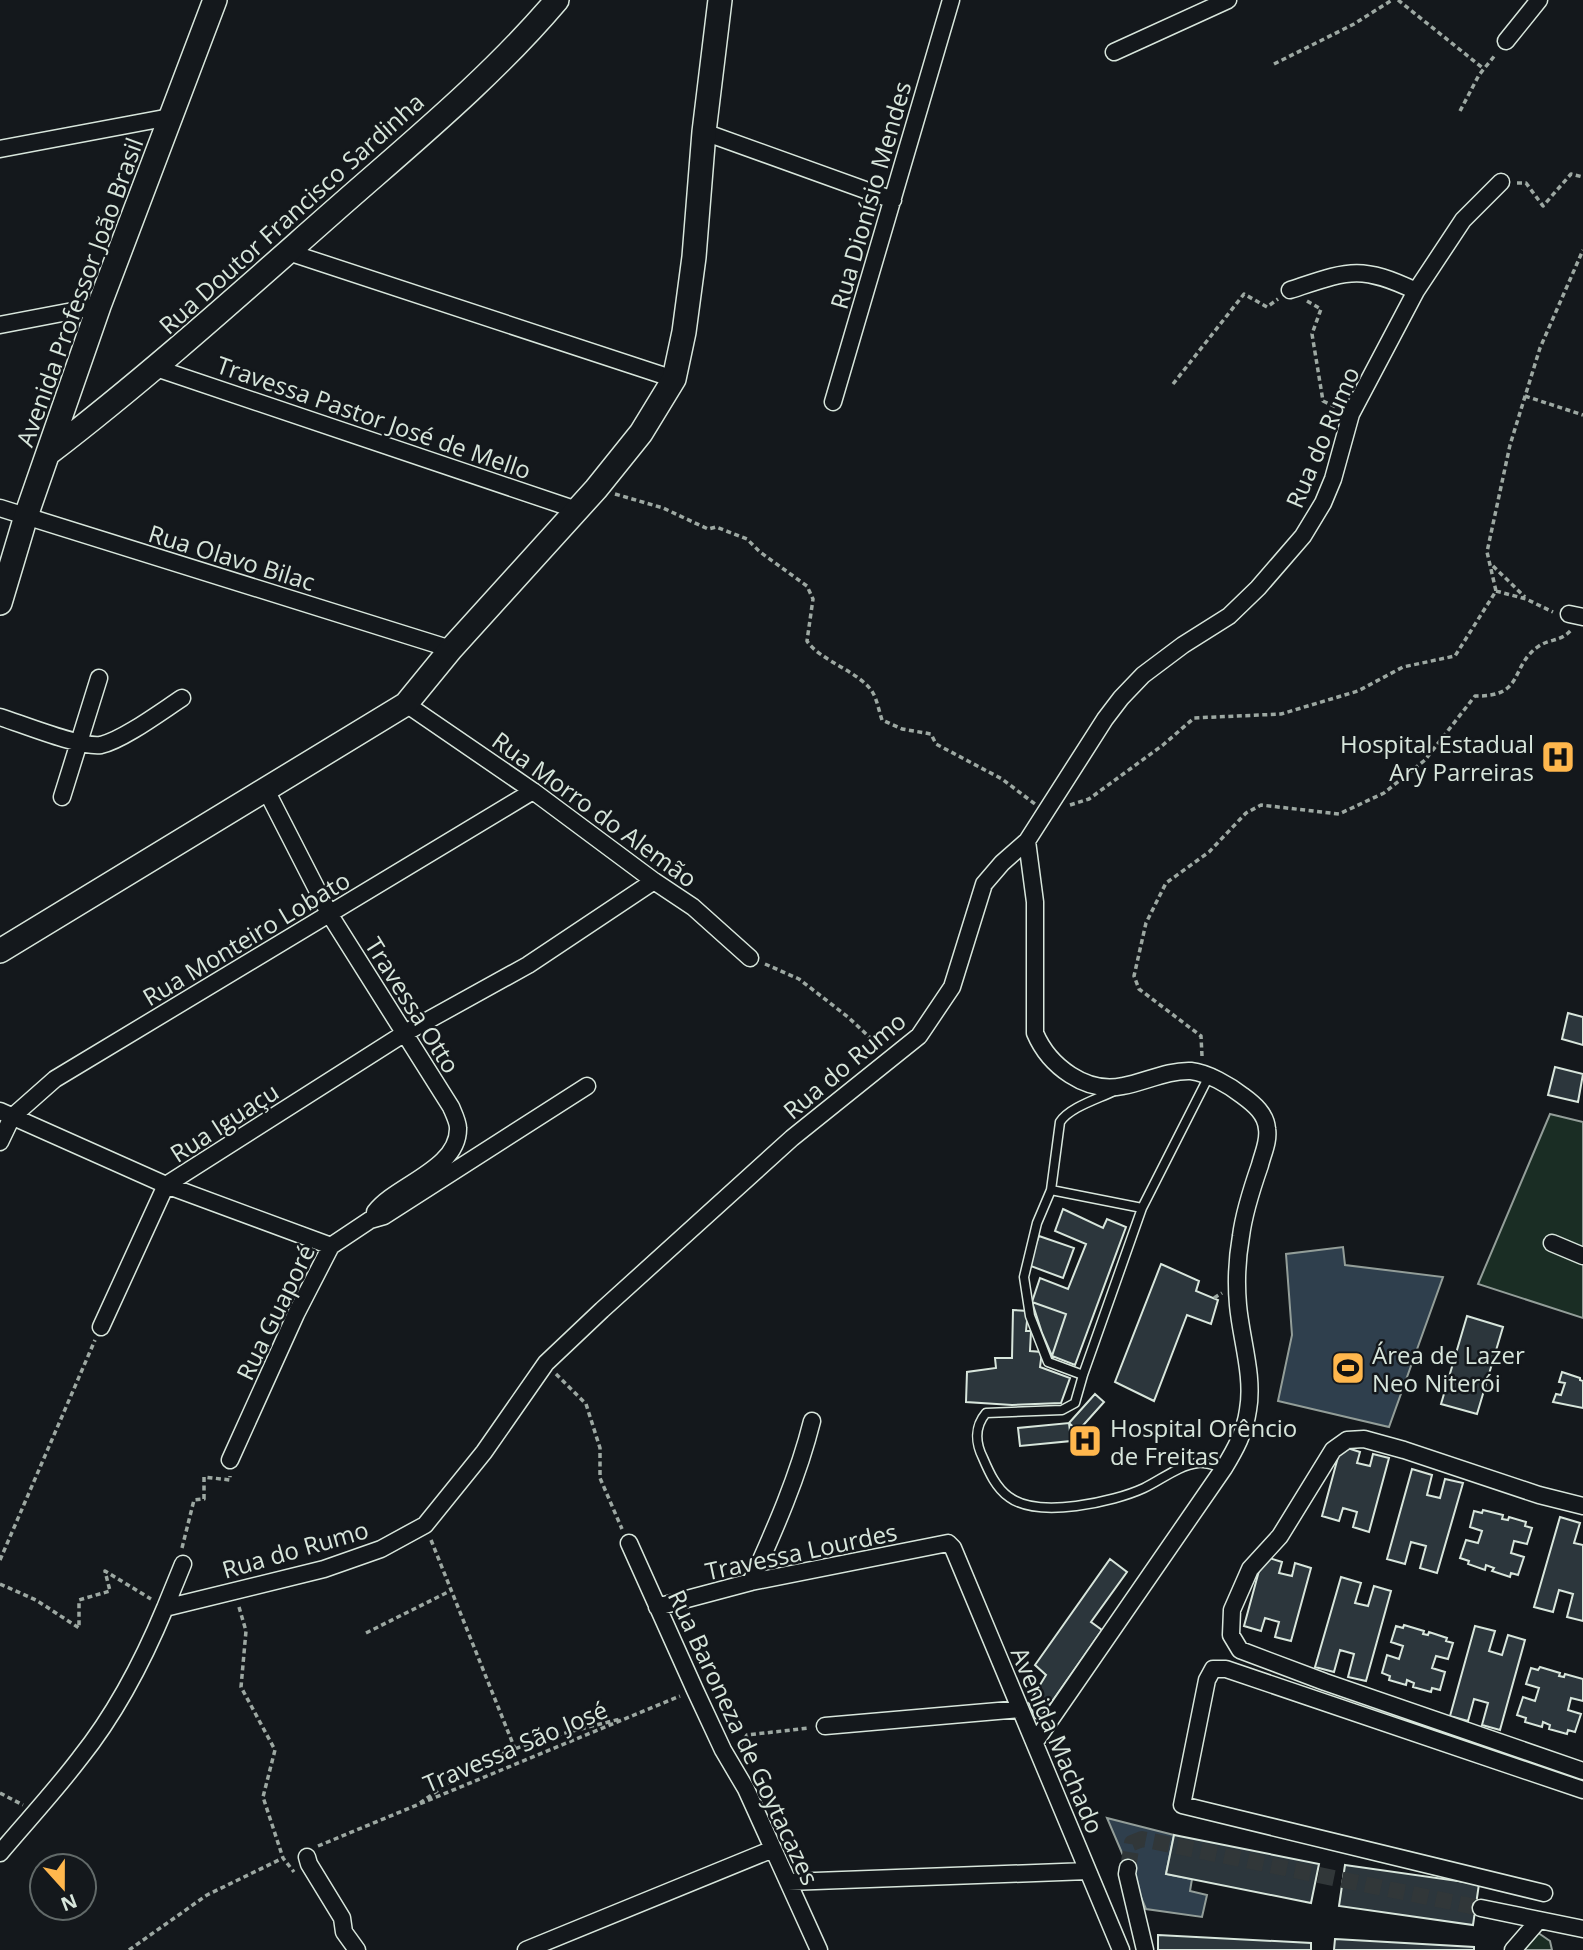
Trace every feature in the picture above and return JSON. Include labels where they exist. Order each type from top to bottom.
[{"type":"main road","name":"Avenida Professor João Brasil","points":[[0,603],[26,516],[99,306],[215,0]]},
{"type":"main road","name":"Rua Doutor Francisco Sardinha","points":[[49,453],[156,368],[402,151],[526,37],[557,0]]},
{"type":"main road","points":[[0,951],[407,704],[451,649],[596,489],[641,433],[674,379],[684,332],[720,0]]},
{"type":"street","name":"Rua Dionísio Mendes","points":[[833,402],[951,0]]},
{"type":"street","points":[[1114,52],[1228,0]]},
{"type":"street","points":[[1506,41],[1539,0]]},
{"type":"street","points":[[0,149],[170,117]]},
{"type":"street","points":[[704,132],[893,200]]},
{"type":"street","name":"Rua do Rumo","points":[[165,1608],[336,1565],[381,1549],[425,1525],[484,1452],[546,1363],[792,1138],[919,1036],[951,987],[984,884],[1002,863],[1027,841],[1121,698],[1143,675],[1229,615],[1258,588],[1303,536],[1323,503],[1333,479],[1351,414],[1416,291],[1463,220],[1500,183]]},
{"type":"street","points":[[288,251],[674,379]]},
{"type":"street","points":[[1290,290],[1341,273],[1365,273],[1388,278],[1416,291]]},
{"type":"street","points":[[0,325],[99,306]]},
{"type":"street","name":"Travessa Pastor José de Mello","points":[[156,368],[577,510]]},
{"type":"street","name":"Rua Olavo Bilac","points":[[0,508],[451,649]]},
{"type":"street","points":[[62,797],[99,678]]},
{"type":"street","points":[[0,717],[97,746],[107,743],[182,698]]},
{"type":"street","name":"Rua Morro do Alemão","points":[[407,704],[693,907],[750,958]]},
{"type":"street","name":"Travessa Otto","points":[[266,790],[330,915],[452,1107],[459,1128],[447,1155],[434,1168],[378,1208],[370,1220]]},
{"type":"street","name":"Rua Monteiro Lobato","points":[[0,1142],[6,1114],[55,1079],[533,791]]},
{"type":"street","points":[[1027,841],[1035,902],[1035,1033],[1041,1048],[1067,1073],[1087,1082],[1121,1087],[1188,1071],[1206,1075],[1241,1094],[1260,1111],[1268,1127],[1267,1141],[1241,1236],[1237,1281],[1250,1393],[1238,1446],[1035,1742]]},
{"type":"street","name":"Rua Iguaçu","points":[[101,1327],[166,1185],[405,1033],[528,965],[654,881]]},
{"type":"street","name":"Rua Guaporé","points":[[230,1460],[296,1314],[331,1245],[370,1220],[384,1216],[587,1086]]},
{"type":"street","points":[[6,1114],[166,1185],[331,1245]]},
{"type":"street","points":[[1552,1242],[1583,1255]]},
{"type":"street","points":[[751,1582],[797,1473],[812,1421]]},
{"type":"street","points":[[1583,1506],[1539,1495],[1404,1450],[1364,1440],[1347,1440],[1333,1450],[1280,1536],[1250,1569],[1232,1610],[1231,1635],[1240,1650],[1583,1771]]},
{"type":"street","name":"Travessa Lourdes","points":[[657,1607],[751,1582],[948,1543],[953,1548]]},
{"type":"street","name":"Rua Baroneza de Goytacazes","points":[[629,1544],[723,1750],[746,1789],[818,1950]]},
{"type":"street","name":"Avenida Machado","points":[[953,1548],[1121,1950]]},
{"type":"street","points":[[0,1853],[81,1757],[121,1698],[150,1644],[183,1564]]},
{"type":"street","points":[[1544,1893],[1182,1805],[1207,1680],[1213,1669],[1226,1668],[1583,1790]]},
{"type":"street","points":[[825,1726],[1020,1709]]},
{"type":"street","points":[[526,1950],[773,1849]]},
{"type":"street","points":[[307,1857],[342,1918],[344,1932],[358,1950]]},
{"type":"street","points":[[1128,1868],[1127,1874],[1145,1950]]},
{"type":"street","points":[[788,1882],[1088,1871]]},
{"type":"street","points":[[1481,1908],[1583,1929]]},
{"type":"street","points":[[1513,1950],[1539,1920]]},
{"type":"lane","points":[[1206,1075],[1142,1208],[1075,1403],[1069,1408],[986,1413],[978,1425],[977,1439],[981,1455],[996,1485],[1010,1499],[1030,1506],[1056,1507],[1103,1502],[1142,1489],[1183,1467],[1199,1462],[1224,1468]]},
{"type":"lane","points":[[1083,1375],[1048,1362],[1030,1316],[1024,1277],[1037,1223],[1051,1190],[1060,1122],[1065,1115],[1121,1087]]},
{"type":"lane","points":[[1051,1190],[1142,1208]]},
{"type":"path","points":[[1274,64],[1354,24],[1392,0]]},
{"type":"path","points":[[1398,0],[1484,69]]},
{"type":"path","points":[[1460,111],[1484,69],[1506,41]]},
{"type":"path","points":[[1500,183],[1526,183],[1543,206],[1571,174],[1583,177]]},
{"type":"path","points":[[596,489],[663,508],[708,529],[716,527],[747,539],[760,552],[807,586],[813,599],[807,640],[812,649],[873,691],[882,720],[902,729],[931,733],[936,744],[1002,779],[1046,812],[1089,799],[1194,718],[1281,714],[1358,691],[1403,667],[1455,656],[1496,591],[1487,552],[1510,445],[1539,348],[1583,250]]},
{"type":"path","points":[[1173,384],[1244,294],[1267,307],[1290,290],[1321,309],[1312,334],[1323,401],[1351,414]]},
{"type":"path","points":[[1525,396],[1583,415]]},
{"type":"path","points":[[1491,564],[1526,599]]},
{"type":"path","points":[[1206,1075],[1201,1036],[1139,989],[1134,976],[1146,923],[1166,883],[1209,852],[1247,813],[1261,805],[1339,814],[1384,793],[1424,760],[1475,696],[1494,696],[1514,683],[1529,654],[1541,645],[1564,638],[1575,620],[1526,599],[1496,591]]},
{"type":"path","points":[[750,958],[799,979],[848,1017],[891,1058]]},
{"type":"path","points":[[0,1560],[101,1327]]},
{"type":"path","points":[[546,1363],[586,1404],[600,1448],[600,1478],[629,1544]]},
{"type":"path","points":[[183,1564],[181,1552],[194,1500],[204,1499],[204,1477],[230,1480],[230,1460]]},
{"type":"path","points":[[425,1525],[515,1749]]},
{"type":"path","points":[[0,1584],[36,1600],[79,1628],[79,1600],[110,1591],[105,1571],[165,1608]]},
{"type":"path","points":[[366,1633],[452,1590]]},
{"type":"path","points":[[129,1950],[207,1895],[283,1858],[263,1797],[275,1750],[241,1687],[246,1631],[234,1591]]},
{"type":"path","name":"Travessa São José","points":[[307,1857],[310,1850],[695,1690]]},
{"type":"path","name":"Travessa São José","points":[[410,1809],[477,1765],[515,1749],[559,1734],[633,1716]]},
{"type":"path","points":[[740,1747],[747,1735],[825,1726]]},
{"type":"path","points":[[0,1793],[35,1811]]},
{"type":"green space","points":[[1550,1114],[1583,1122],[1583,1318],[1478,1284]]},
{"type":"green space","points":[[1537,1932],[1550,1941],[1552,1950],[1524,1950]]},
{"type":"water","name":"Área de Lazer Neo Niterói","points":[[1343,1247],[1345,1265],[1443,1277],[1389,1427],[1278,1401],[1292,1335],[1286,1254]]},
{"type":"water","points":[[1107,1818],[1174,1835],[1166,1874],[1192,1879],[1190,1891],[1207,1895],[1202,1917],[1146,1909]]},
{"type":"building","points":[[1568,1013],[1583,1017],[1583,1045],[1562,1039]]},
{"type":"building","points":[[1555,1067],[1583,1074],[1578,1102],[1548,1095]]},
{"type":"building","points":[[1063,1209],[1103,1228],[1107,1219],[1126,1227],[1075,1365],[1052,1356],[1066,1314],[1032,1302],[1040,1278],[1068,1289],[1086,1244],[1055,1231]]},
{"type":"building","points":[[1039,1236],[1074,1248],[1063,1278],[1028,1265]]},
{"type":"building","points":[[1161,1264],[1199,1281],[1196,1291],[1218,1300],[1211,1324],[1187,1315],[1154,1401],[1115,1382]]},
{"type":"building","points":[[1032,1302],[1066,1314],[1052,1356],[1042,1333]]},
{"type":"building","points":[[1013,1310],[1028,1311],[1026,1331],[1031,1331],[1030,1351],[1042,1352],[1040,1367],[1070,1378],[1061,1403],[1012,1405],[966,1402],[967,1372],[996,1368],[995,1358],[1012,1358]]},
{"type":"building","points":[[1467,1316],[1503,1327],[1477,1414],[1441,1404]]},
{"type":"building","points":[[1562,1372],[1583,1381],[1583,1408],[1553,1402],[1556,1394],[1561,1395],[1565,1383],[1559,1382]]},
{"type":"building","points":[[1095,1394],[1104,1402],[1078,1431],[1069,1423]]},
{"type":"building","points":[[1069,1423],[1071,1441],[1020,1446],[1018,1428]]},
{"type":"building","points":[[1341,1446],[1360,1452],[1357,1463],[1370,1466],[1373,1454],[1389,1458],[1369,1532],[1353,1527],[1357,1512],[1343,1508],[1339,1521],[1322,1516]]},
{"type":"building","points":[[1412,1469],[1432,1475],[1427,1495],[1440,1498],[1445,1479],[1463,1483],[1437,1573],[1420,1568],[1426,1546],[1411,1542],[1405,1564],[1387,1559]]},
{"type":"building","points":[[1483,1510],[1503,1515],[1502,1519],[1508,1520],[1509,1517],[1526,1522],[1525,1526],[1532,1528],[1527,1544],[1514,1541],[1511,1553],[1524,1557],[1518,1575],[1511,1573],[1510,1577],[1492,1571],[1494,1568],[1486,1565],[1485,1570],[1460,1558],[1466,1540],[1478,1543],[1482,1531],[1470,1527],[1474,1511],[1482,1513]]},
{"type":"building","points":[[1560,1517],[1580,1523],[1574,1543],[1583,1545],[1583,1621],[1567,1617],[1573,1594],[1559,1590],[1553,1612],[1534,1607]]},
{"type":"building","points":[[1263,1556],[1282,1562],[1279,1573],[1292,1576],[1295,1563],[1311,1568],[1291,1641],[1275,1637],[1279,1622],[1265,1618],[1261,1631],[1244,1626]]},
{"type":"building","points":[[1110,1559],[1127,1572],[1091,1622],[1102,1630],[1039,1720],[1035,1718],[1029,1703],[1046,1675],[1035,1665]]},
{"type":"building","points":[[1341,1577],[1361,1583],[1355,1603],[1368,1606],[1374,1586],[1391,1591],[1366,1681],[1348,1677],[1354,1654],[1340,1650],[1334,1672],[1315,1667]]},
{"type":"building","points":[[1404,1625],[1424,1631],[1423,1634],[1428,1635],[1429,1632],[1447,1638],[1446,1641],[1453,1643],[1448,1659],[1436,1656],[1432,1668],[1445,1672],[1440,1690],[1432,1688],[1431,1692],[1413,1687],[1414,1683],[1407,1680],[1406,1685],[1389,1680],[1390,1676],[1382,1673],[1387,1655],[1399,1659],[1403,1646],[1391,1642],[1396,1626],[1403,1628]]},
{"type":"building","points":[[1475,1626],[1495,1631],[1489,1651],[1502,1655],[1508,1635],[1525,1640],[1500,1730],[1482,1725],[1488,1703],[1474,1699],[1468,1721],[1450,1716]]},
{"type":"building","points":[[1540,1667],[1560,1673],[1559,1676],[1564,1677],[1565,1674],[1583,1679],[1583,1701],[1571,1698],[1568,1710],[1581,1714],[1575,1732],[1568,1730],[1567,1734],[1549,1729],[1550,1725],[1543,1722],[1542,1727],[1525,1722],[1526,1718],[1517,1715],[1523,1697],[1535,1701],[1539,1688],[1526,1684],[1531,1668],[1538,1670]]},
{"type":"building","points":[[1174,1835],[1319,1864],[1311,1903],[1166,1874]]},
{"type":"building","points":[[1345,1865],[1479,1884],[1473,1925],[1339,1906]]},
{"type":"building","points":[[1158,1935],[1311,1943],[1311,1950],[1158,1950]]},
{"type":"building","points":[[1335,1939],[1474,1947],[1474,1950],[1334,1950]]},
{"type":"tunnel","points":[[1128,1868],[1132,1843],[1142,1839],[1481,1908]]},
{"type":"place","name":"Hospital Estadual Ary Parreiras","points":[[1558,757]]},
{"type":"place","name":"Área de Lazer Neo Niterói","points":[[1348,1368]]},
{"type":"place","name":"Hospital Orêncio de Freitas","points":[[1085,1441]]}]
